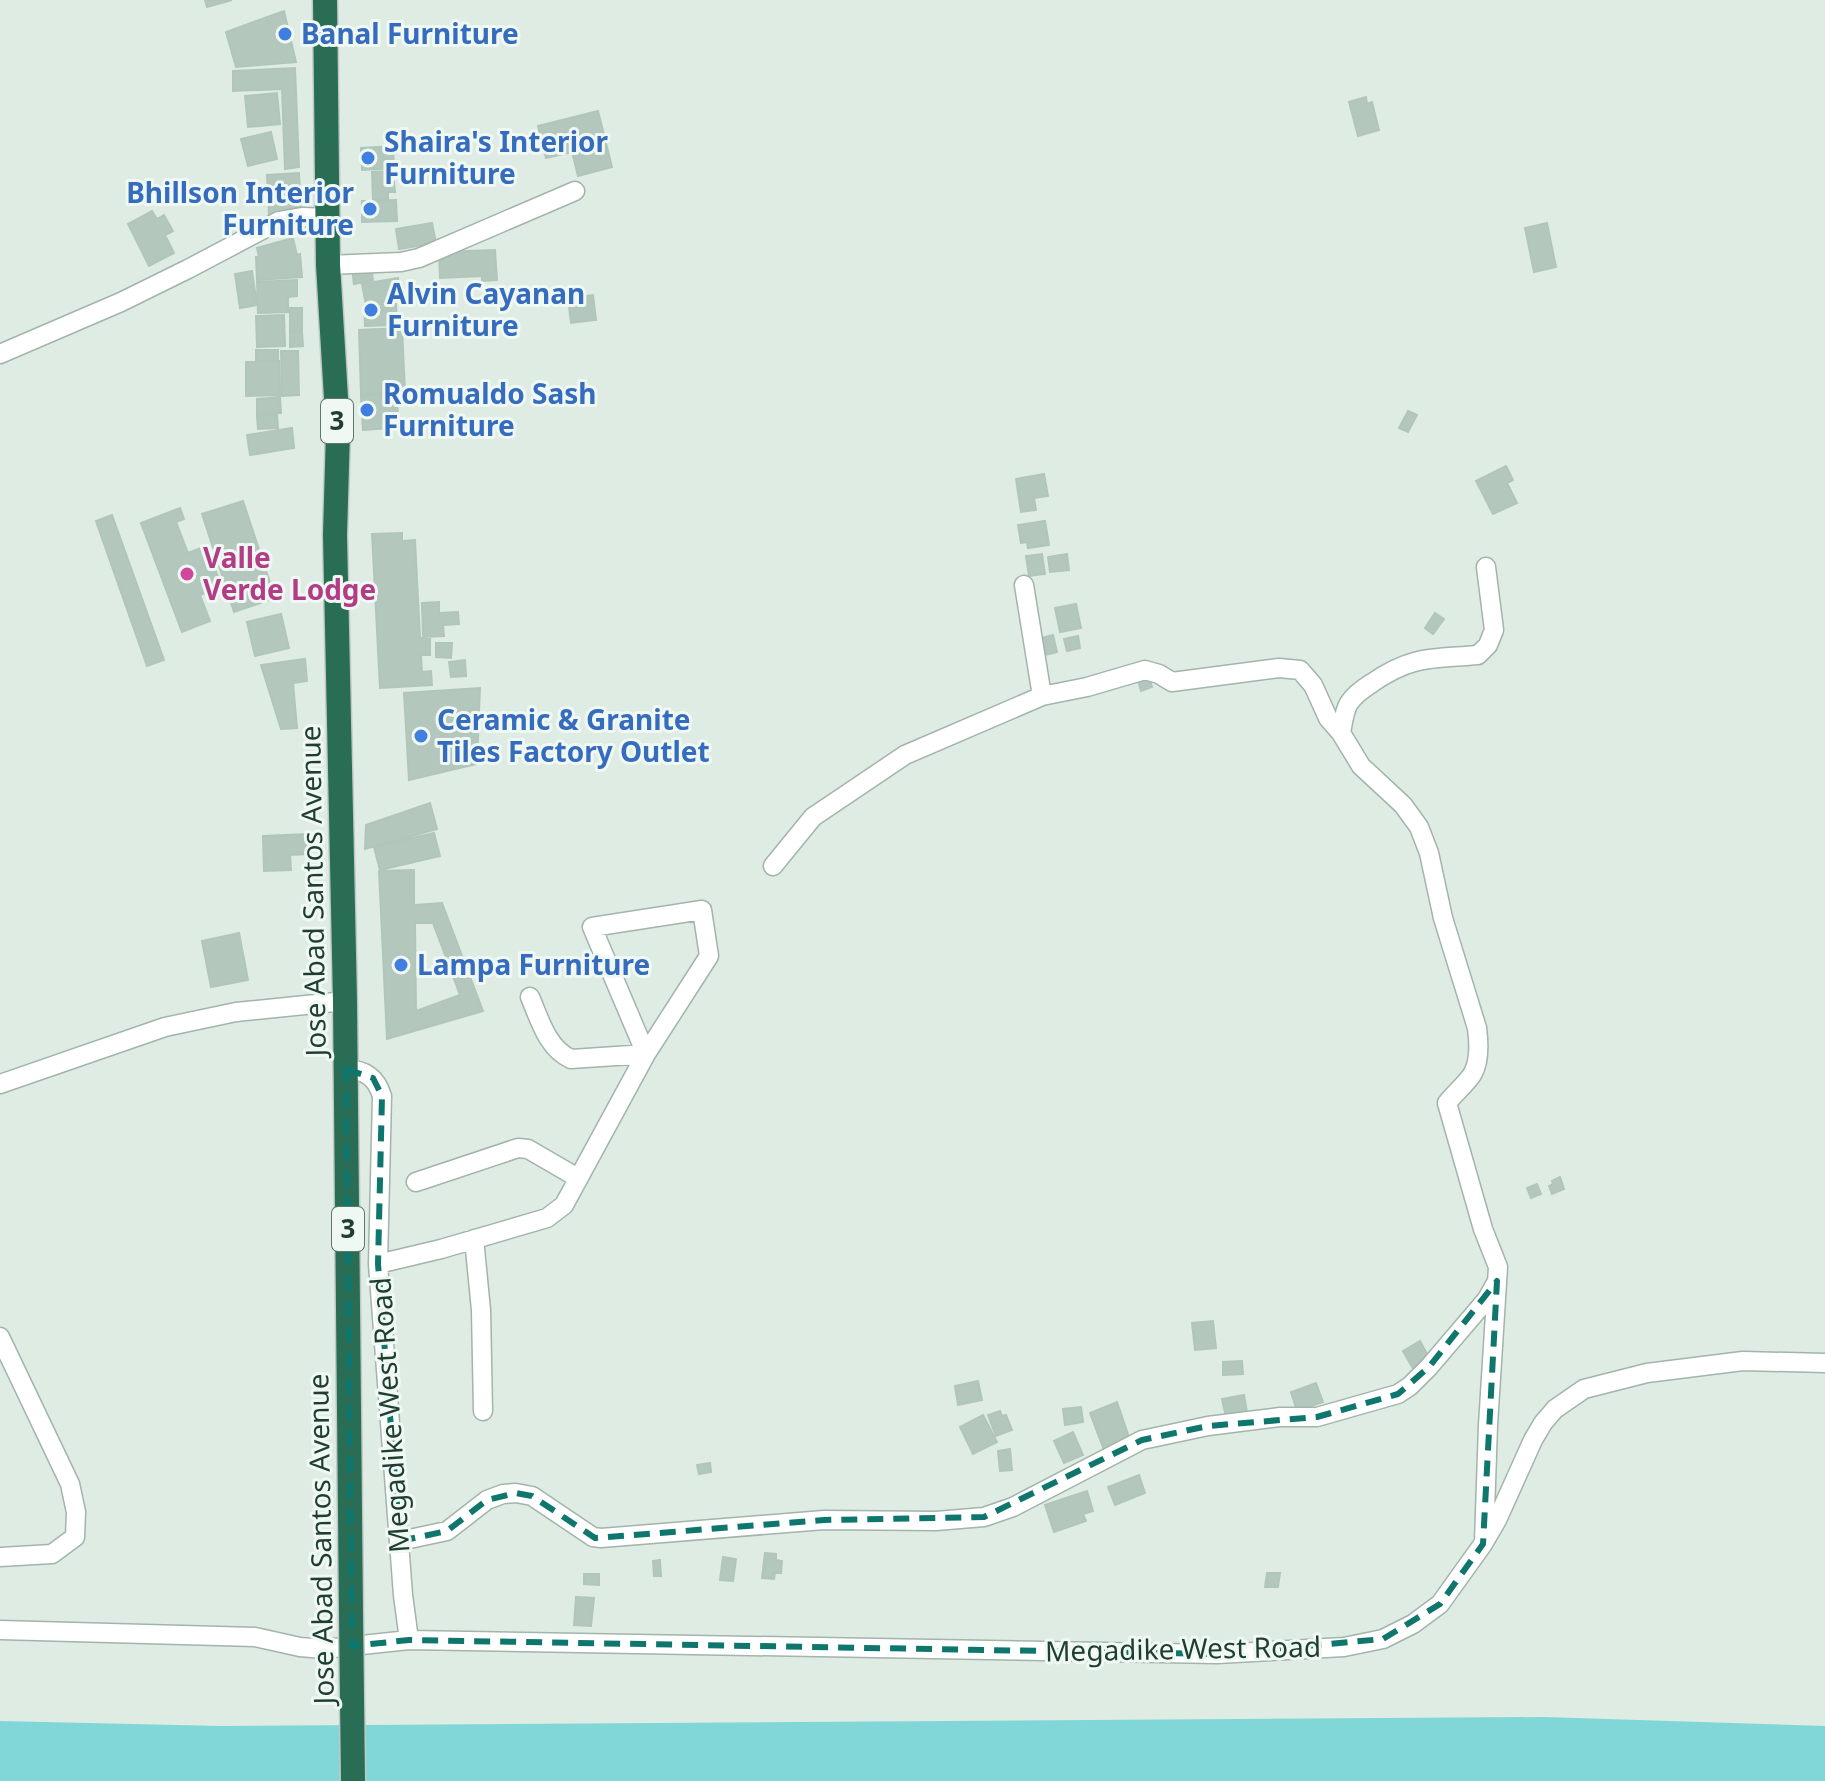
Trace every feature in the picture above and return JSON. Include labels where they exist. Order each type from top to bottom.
[{"type":"highway","name":"Jose Abad Santos Avenue","points":[[325,0],[328,265],[338,431],[335,535],[346,1069],[353,1781]]},
{"type":"street","points":[[328,265],[401,262],[419,258],[575,191]]},
{"type":"street","points":[[0,354],[121,302],[279,221],[302,217],[328,218]]},
{"type":"street","points":[[1341,733],[1347,705],[1358,692],[1392,669],[1439,656],[1478,655],[1488,645],[1494,630],[1486,567]]},
{"type":"street","points":[[1024,585],[1042,696]]},
{"type":"street","points":[[773,866],[813,817],[905,755],[1042,696],[1145,670],[1172,682],[1279,668],[1300,670],[1313,685],[1328,718],[1361,766],[1403,805],[1419,827],[1429,853],[1443,918],[1474,1013],[1479,1042],[1473,1074],[1447,1103],[1483,1229],[1498,1267],[1483,1544]]},
{"type":"street","points":[[378,1264],[547,1218],[564,1205],[646,1054],[709,956],[702,910],[592,927],[646,1054]]},
{"type":"street","points":[[530,997],[550,1042],[560,1055],[571,1059],[646,1054]]},
{"type":"street","points":[[0,1084],[165,1027],[236,1012],[345,1001]]},
{"type":"street","name":"Megadike West Road","points":[[346,1069],[364,1072],[373,1078],[382,1096],[378,1264],[409,1640]]},
{"type":"street","points":[[416,1182],[518,1148],[528,1149],[578,1178]]},
{"type":"street","points":[[474,1239],[481,1310],[483,1411]]},
{"type":"street","points":[[400,1541],[447,1531],[487,1500],[516,1493],[532,1496],[593,1537],[601,1538],[824,1520],[936,1521],[984,1517],[1013,1507],[1142,1440],[1208,1426],[1280,1417],[1317,1417],[1398,1394],[1429,1367],[1487,1299],[1497,1281]]},
{"type":"street","points":[[0,1337],[70,1484],[76,1512],[75,1537],[52,1554],[0,1557]]},
{"type":"street","name":"Megadike West Road","points":[[0,1630],[255,1637],[324,1649],[409,1640],[1217,1654],[1344,1647],[1383,1639],[1413,1624],[1440,1604],[1497,1520],[1543,1423],[1555,1409],[1584,1389],[1647,1373],[1743,1361],[1825,1363]]},
{"type":"highlighted area","points":[[346,1069],[373,1078],[382,1096],[378,1264],[400,1541],[447,1531],[487,1500],[516,1493],[532,1496],[595,1538],[824,1520],[984,1517],[1142,1440],[1208,1426],[1317,1417],[1398,1394],[1429,1367],[1497,1281],[1483,1544],[1440,1604],[1383,1639],[1217,1654],[409,1640],[352,1646]]},
{"type":"water","points":[[1544,1717],[1825,1726],[1825,1781],[0,1781],[0,1721],[222,1726]]},
{"type":"building","points":[[205,0],[232,0],[207,7]]},
{"type":"building","points":[[284,11],[296,62],[236,67],[226,32]]},
{"type":"building","points":[[295,68],[299,167],[285,169],[282,89],[233,91],[233,71]]},
{"type":"building","points":[[277,93],[280,124],[248,127],[245,96]]},
{"type":"building","points":[[1366,97],[1367,104],[1372,102],[1379,130],[1358,136],[1349,102]]},
{"type":"building","points":[[598,111],[612,167],[578,176],[572,152],[546,158],[538,126]]},
{"type":"building","points":[[271,132],[277,159],[248,166],[241,139]]},
{"type":"building","points":[[393,146],[394,168],[362,170],[361,148]]},
{"type":"building","points":[[388,171],[388,182],[394,182],[395,192],[388,192],[388,199],[373,200],[372,172]]},
{"type":"building","points":[[299,173],[301,215],[269,216],[267,175]]},
{"type":"building","points":[[396,200],[397,221],[362,222],[362,201]]},
{"type":"building","points":[[152,211],[157,219],[164,215],[173,231],[165,235],[174,253],[149,266],[128,224]]},
{"type":"building","points":[[432,223],[436,243],[399,249],[396,229]]},
{"type":"building","points":[[1547,223],[1556,267],[1534,272],[1525,228]]},
{"type":"building","points":[[293,238],[297,255],[300,254],[302,277],[257,280],[257,248]]},
{"type":"building","points":[[495,250],[497,280],[482,281],[482,276],[440,278],[439,252]]},
{"type":"building","points":[[371,266],[373,280],[354,284],[352,269]]},
{"type":"building","points":[[252,271],[257,305],[240,308],[235,274]]},
{"type":"building","points":[[398,278],[401,299],[366,305],[362,284]]},
{"type":"building","points":[[297,280],[297,296],[288,297],[288,312],[258,313],[257,282]]},
{"type":"building","points":[[593,295],[596,320],[571,323],[568,298]]},
{"type":"building","points":[[396,304],[397,325],[365,326],[364,305]]},
{"type":"building","points":[[290,308],[302,308],[302,330],[290,330]]},
{"type":"building","points":[[284,315],[285,346],[257,347],[256,316]]},
{"type":"building","points":[[402,328],[405,392],[361,394],[359,330]]},
{"type":"building","points":[[290,332],[302,332],[303,346],[290,347]]},
{"type":"building","points":[[256,350],[278,350],[278,360],[256,361]]},
{"type":"building","points":[[281,351],[298,351],[299,395],[282,396]]},
{"type":"building","points":[[279,361],[280,395],[246,396],[246,362]]},
{"type":"building","points":[[397,393],[398,420],[390,421],[391,428],[363,430],[361,396]]},
{"type":"building","points":[[280,397],[281,413],[257,414],[257,399]]},
{"type":"building","points":[[1408,411],[1417,415],[1408,432],[1399,428]]},
{"type":"building","points":[[277,415],[278,428],[258,429],[257,416]]},
{"type":"building","points":[[292,428],[294,448],[250,455],[247,435]]},
{"type":"building","points":[[1506,466],[1513,480],[1507,483],[1517,503],[1493,514],[1476,481]]},
{"type":"building","points":[[1044,474],[1048,496],[1034,498],[1036,510],[1021,512],[1016,479]]},
{"type":"building","points":[[243,501],[275,598],[234,612],[202,514]]},
{"type":"building","points":[[180,508],[184,519],[176,522],[188,553],[206,546],[222,587],[200,595],[210,621],[182,632],[141,523]]},
{"type":"building","points":[[112,515],[164,660],[147,666],[96,521]]},
{"type":"building","points":[[1045,521],[1049,545],[1028,548],[1027,542],[1021,543],[1018,525]]},
{"type":"building","points":[[402,533],[402,541],[415,540],[420,638],[430,638],[430,655],[421,655],[422,672],[431,671],[432,685],[380,688],[372,534]]},
{"type":"building","points":[[1042,554],[1045,574],[1029,576],[1026,556]]},
{"type":"building","points":[[1067,554],[1069,570],[1050,572],[1048,557]]},
{"type":"building","points":[[439,602],[439,613],[458,612],[459,624],[443,625],[444,636],[423,637],[422,603]]},
{"type":"building","points":[[1076,604],[1081,628],[1060,632],[1055,608]]},
{"type":"building","points":[[1435,613],[1444,619],[1433,634],[1425,628]]},
{"type":"building","points":[[281,614],[289,648],[255,656],[247,622]]},
{"type":"building","points":[[1053,635],[1057,652],[1041,656],[1038,639]]},
{"type":"building","points":[[1078,636],[1080,648],[1067,651],[1064,639]]},
{"type":"building","points":[[436,643],[452,643],[451,658],[436,657]]},
{"type":"building","points":[[305,659],[307,681],[293,683],[297,728],[281,729],[261,665]]},
{"type":"building","points":[[465,660],[466,676],[451,677],[449,662]]},
{"type":"building","points":[[1148,674],[1152,687],[1141,691],[1137,677]]},
{"type":"building","points":[[480,688],[477,764],[409,780],[404,693]]},
{"type":"building","points":[[430,803],[437,829],[365,849],[366,825]]},
{"type":"building","points":[[434,833],[440,856],[380,870],[374,847]]},
{"type":"building","points":[[309,834],[309,854],[290,855],[291,870],[264,871],[263,836]]},
{"type":"building","points":[[414,870],[414,905],[442,903],[483,1011],[387,1039],[379,871]],"holes":[[[415,923],[433,923],[460,995],[416,1011]]]},
{"type":"building","points":[[239,933],[248,980],[211,987],[202,941]]},
{"type":"building","points":[[1560,1177],[1564,1189],[1552,1194],[1549,1186]]},
{"type":"building","points":[[1537,1184],[1541,1194],[1531,1198],[1527,1188]]},
{"type":"building","points":[[1213,1321],[1216,1348],[1195,1350],[1192,1323]]},
{"type":"building","points":[[1420,1341],[1432,1363],[1415,1372],[1403,1351]]},
{"type":"building","points":[[1242,1361],[1243,1374],[1223,1375],[1223,1362]]},
{"type":"building","points":[[978,1381],[982,1400],[958,1405],[955,1386]]},
{"type":"building","points":[[1316,1383],[1323,1402],[1297,1411],[1291,1392]]},
{"type":"building","points":[[1244,1395],[1247,1412],[1226,1417],[1222,1399]]},
{"type":"building","points":[[1117,1402],[1130,1440],[1104,1450],[1090,1413]]},
{"type":"building","points":[[1081,1407],[1083,1422],[1065,1425],[1063,1409]]},
{"type":"building","points":[[1000,1411],[1002,1416],[1006,1415],[1012,1430],[996,1436],[988,1415]]},
{"type":"building","points":[[983,1415],[997,1442],[973,1454],[960,1427]]},
{"type":"building","points":[[1073,1432],[1083,1455],[1064,1463],[1054,1441]]},
{"type":"building","points":[[1010,1449],[1012,1470],[1000,1471],[998,1451]]},
{"type":"building","points":[[710,1463],[711,1472],[699,1474],[697,1465]]},
{"type":"building","points":[[1139,1475],[1145,1493],[1115,1505],[1108,1487]]},
{"type":"building","points":[[1087,1491],[1093,1511],[1083,1514],[1086,1521],[1054,1532],[1045,1505]]},
{"type":"building","points":[[765,1553],[776,1554],[776,1560],[782,1561],[781,1573],[775,1573],[774,1579],[762,1578]]},
{"type":"building","points":[[723,1557],[736,1559],[733,1581],[720,1580]]},
{"type":"building","points":[[660,1560],[661,1576],[654,1576],[653,1561]]},
{"type":"building","points":[[1267,1573],[1280,1573],[1278,1587],[1265,1587]]},
{"type":"building","points":[[584,1574],[599,1574],[599,1585],[584,1584]]},
{"type":"building","points":[[576,1597],[594,1598],[591,1626],[574,1625]]},
{"type":"place","name":"Banal Furniture","points":[[285,34]]},
{"type":"place","name":"Shaira's Interior Furniture","points":[[368,158]]},
{"type":"place","name":"Bhillson Interior Furniture","points":[[370,209]]},
{"type":"place","name":"Alvin Cayanan Furniture","points":[[371,310]]},
{"type":"place","name":"Romualdo Sash Furniture","points":[[367,410]]},
{"type":"place","name":"Valle Verde Lodge","points":[[187,574]]},
{"type":"place","name":"Ceramic & Granite Tiles Factory Outlet","points":[[421,736]]},
{"type":"place","name":"Lampa Furniture","points":[[401,965]]}]
